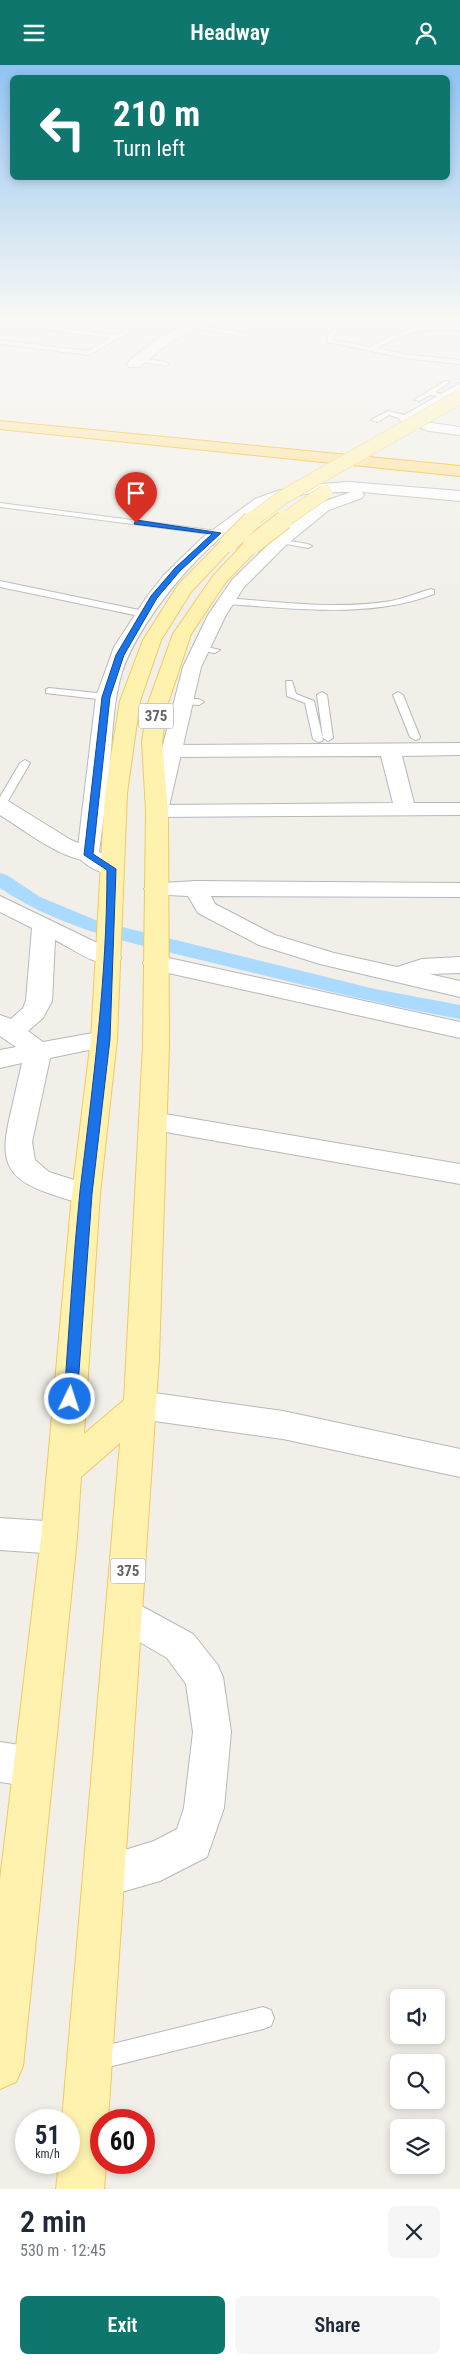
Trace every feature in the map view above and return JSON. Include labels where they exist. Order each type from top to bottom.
[{"type":"highway","points":[[0,425],[460,471]]},
{"type":"highway","points":[[352,442],[400,448]]},
{"type":"main road","name":"375","points":[[0,2065],[16,1764],[58,1537],[86,1194],[104,1039],[112,906],[115,802],[130,701],[143,659],[162,621],[223,538],[283,497],[424,417]]},
{"type":"main road","points":[[416,440],[452,417]]},
{"type":"main road","name":"375","points":[[80,2189],[140,1405],[156,1046],[157,811],[152,742],[157,705],[172,656],[196,611],[219,580],[252,545],[321,495],[400,448]]},
{"type":"main road","points":[[64,1471],[140,1405]]},
{"type":"street","points":[[411,417],[429,427],[460,431]]},
{"type":"street","points":[[88,855],[106,697],[120,655],[154,597],[177,569],[223,538],[266,499],[289,493],[319,489],[400,489],[460,496]]},
{"type":"street","points":[[400,489],[352,496],[323,507],[281,541],[248,573],[226,601],[207,649],[191,702],[173,745],[157,811],[460,809]]},
{"type":"street","points":[[266,499],[302,497],[315,500],[323,507]]},
{"type":"street","points":[[173,745],[323,738],[460,737]]},
{"type":"street","points":[[173,745],[390,750],[460,749]]},
{"type":"street","points":[[390,750],[405,810]]},
{"type":"street","points":[[0,806],[63,845],[88,855],[112,869]]},
{"type":"street","points":[[195,888],[206,908],[267,940],[329,959],[460,989]]},
{"type":"street","points":[[156,889],[460,890]]},
{"type":"street","points":[[0,903],[44,927],[109,950]]},
{"type":"street","points":[[38,1051],[7,1027],[34,1012],[39,1001],[44,927]]},
{"type":"street","points":[[155,958],[460,1030]]},
{"type":"street","points":[[395,975],[422,967],[460,965]]},
{"type":"street","points":[[0,1059],[104,1039]]},
{"type":"street","points":[[38,1051],[18,1142],[22,1164],[39,1179],[86,1194]]},
{"type":"street","points":[[153,1121],[460,1174]]},
{"type":"street","points":[[140,1405],[284,1425],[460,1463]]},
{"type":"street","points":[[0,1534],[58,1537]]},
{"type":"street","points":[[104,1876],[160,1859],[193,1843],[204,1807],[212,1732],[204,1677],[180,1646],[125,1614]]},
{"type":"lane","points":[[375,420],[380,417]]},
{"type":"lane","points":[[0,505],[223,538]]},
{"type":"lane","points":[[281,541],[308,546]]},
{"type":"lane","points":[[0,583],[144,614]]},
{"type":"lane","points":[[226,601],[340,606],[413,601],[430,592]]},
{"type":"lane","points":[[289,683],[292,696],[309,701],[323,738]]},
{"type":"lane","points":[[49,691],[106,697]]},
{"type":"lane","points":[[322,695],[323,738]]},
{"type":"lane","points":[[398,695],[414,737]]},
{"type":"lane","points":[[0,806],[25,763]]},
{"type":"lane","points":[[90,2061],[263,2019]]},
{"type":"waterway","points":[[0,879],[33,901],[91,926],[375,996],[460,1012]]},
{"type":"route","points":[[70,1399],[86,1194],[104,1039],[112,906],[112,869],[88,855],[106,697],[120,655],[154,597],[177,569],[218,533],[136,523]]}]
